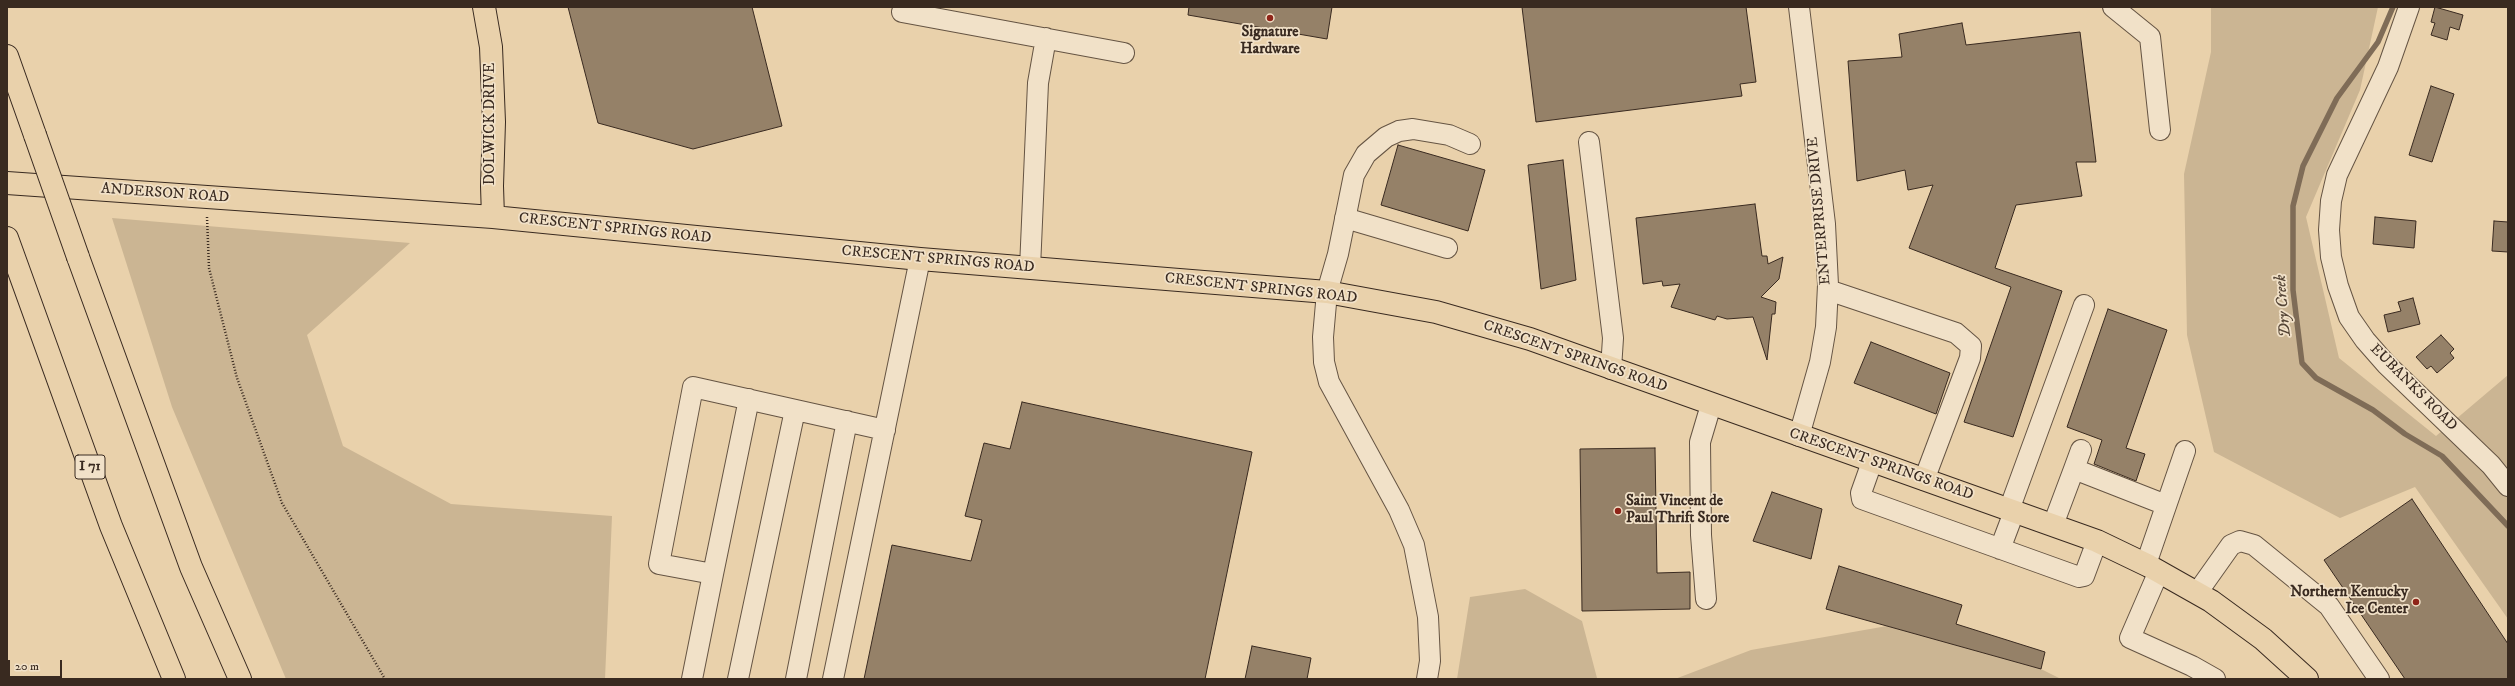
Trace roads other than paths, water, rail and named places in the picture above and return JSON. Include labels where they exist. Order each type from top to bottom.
[{"type":"main road","name":"DOLWICK DRIVE","points":[[484,7],[491,47],[494,122],[493,217]]},
{"type":"main road","points":[[7,56],[191,567],[240,679]]},
{"type":"main road","name":"ANDERSON ROAD","points":[[17,185],[206,196],[303,204]]},
{"type":"main road","name":"CRESCENT SPRINGS ROAD","points":[[303,204],[493,217],[920,259],[1327,292],[1436,312],[1530,339],[1711,405],[2097,541],[2152,567],[2197,593],[2263,639],[2307,679]]},
{"type":"main road","name":"I 71","points":[[10,245],[111,526],[174,679]]},
{"type":"street","points":[[2113,7],[2150,37],[2160,130]]},
{"type":"street","name":"EUBANKS ROAD","points":[[2409,7],[2388,67],[2337,175],[2331,201],[2329,230],[2331,257],[2338,286],[2349,317],[2365,340],[2386,364],[2491,465],[2508,486]]},
{"type":"street","name":"ENTERPRISE DRIVE","points":[[1799,436],[1820,362],[1826,327],[1828,290],[1825,224],[1804,8]]},
{"type":"street","points":[[902,12],[1124,53]]},
{"type":"street","points":[[1030,268],[1038,83],[1046,38]]},
{"type":"street","points":[[1427,679],[1430,661],[1428,617],[1414,545],[1399,510],[1329,382],[1323,337],[1327,292],[1354,175],[1366,154],[1386,137],[1399,131],[1413,129],[1449,135],[1470,144]]},
{"type":"street","points":[[1588,142],[1613,338],[1611,369]]},
{"type":"street","points":[[1345,218],[1447,248]]},
{"type":"street","points":[[833,679],[920,259]]},
{"type":"street","points":[[1828,290],[1956,333],[1971,346],[1970,358],[1924,480]]},
{"type":"street","points":[[2000,549],[2084,305]]},
{"type":"street","points":[[713,574],[659,564],[693,387],[885,430]]},
{"type":"street","points":[[692,679],[749,399]]},
{"type":"street","points":[[1706,599],[1701,535],[1700,442],[1711,405]]},
{"type":"street","points":[[738,679],[795,410]]},
{"type":"street","points":[[796,679],[847,421]]},
{"type":"street","points":[[2053,525],[2081,450]]},
{"type":"street","points":[[2185,451],[2166,505],[2152,567],[2130,638],[2192,666],[2215,679]]},
{"type":"street","points":[[1872,462],[1861,493],[1862,500],[2079,577],[2084,576],[2097,541]]},
{"type":"street","points":[[2074,469],[2166,505]]},
{"type":"street","points":[[2197,593],[2231,545],[2240,541],[2254,545],[2329,606],[2379,679]]},
{"type":"waterway","name":"Dry Creek","points":[[2393,7],[2378,42],[2337,98],[2303,166],[2293,206],[2293,290],[2302,363],[2316,378],[2373,410],[2405,434],[2442,456],[2508,526]]},
{"type":"place","name":"Signature Hardware","points":[[1270,18]]},
{"type":"place","name":"Saint Vincent de Paul Thrift Store","points":[[1618,511]]},
{"type":"place","name":"Northern Kentucky Ice Center","points":[[2416,602]]}]
